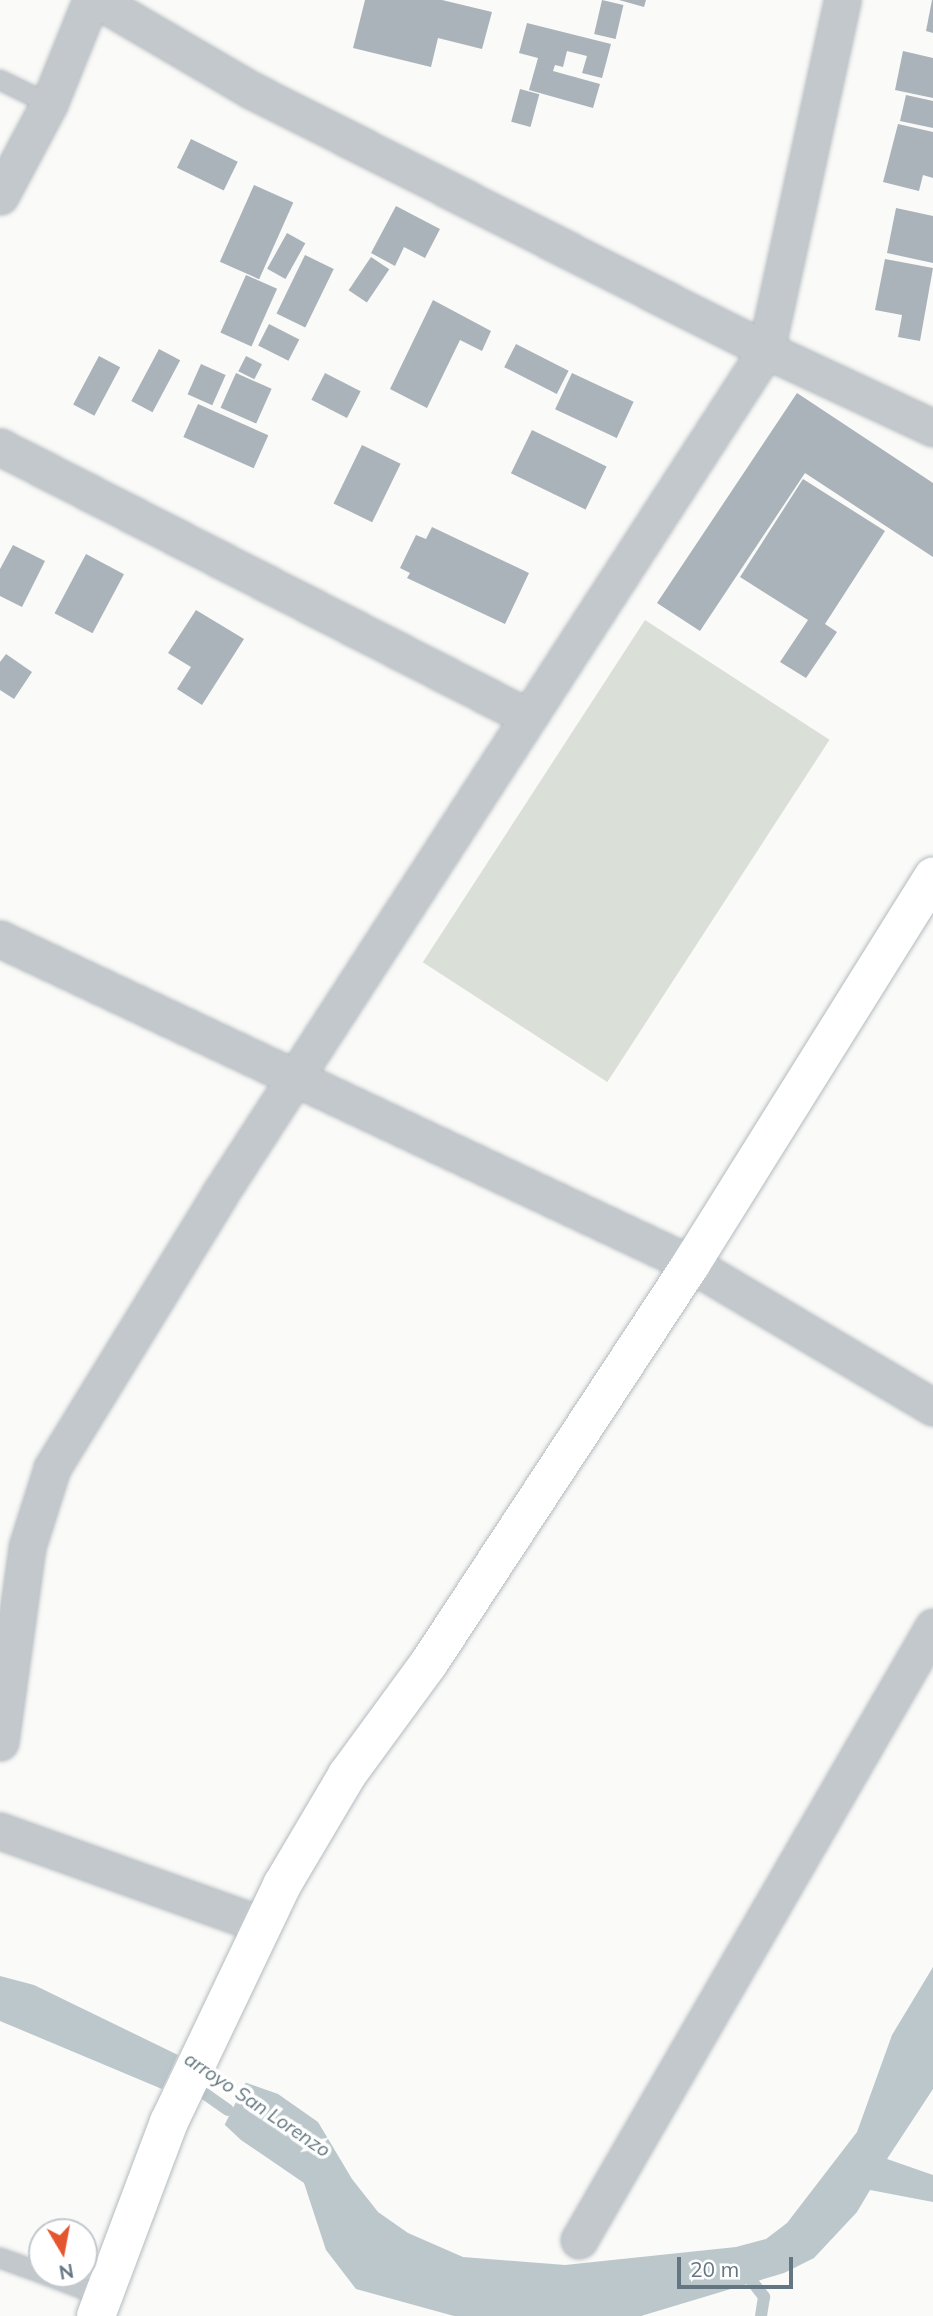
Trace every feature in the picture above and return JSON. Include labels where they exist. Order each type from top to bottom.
[{"type":"street","points":[[0,196],[49,104],[91,0]]},
{"type":"street","points":[[97,0],[253,91],[766,349],[933,428]]},
{"type":"street","points":[[0,1742],[27,1547],[52,1468],[111,1364],[766,349],[842,0]]},
{"type":"street","points":[[0,447],[527,717]]},
{"type":"street","points":[[98,2311],[169,2122],[262,1925],[347,1775],[429,1663],[691,1264],[933,876]]},
{"type":"street","points":[[0,939],[293,1080],[691,1264],[933,1407]]},
{"type":"street","points":[[579,2240],[933,1626]]},
{"type":"street","points":[[0,1831],[262,1925]]},
{"type":"lane","points":[[0,80],[49,104]]},
{"type":"lane","points":[[0,2258],[28,2268]]},
{"type":"lane","points":[[64,2288],[98,2311]]},
{"type":"shaded area","points":[[645,620],[830,740],[607,1082],[423,962]]},
{"type":"water","points":[[933,1967],[933,2089],[887,2159],[933,2175],[933,2202],[870,2190],[857,2212],[814,2258],[784,2273],[641,2316],[454,2316],[356,2289],[326,2250],[304,2183],[241,2140],[209,2110],[227,2076],[278,2094],[318,2122],[352,2179],[378,2212],[408,2233],[463,2257],[565,2265],[736,2247],[766,2239],[787,2223],[857,2132],[892,2035]]},
{"type":"water","points":[[0,1976],[34,1985],[178,2055],[162,2089],[0,2021]]},
{"type":"pier","points":[[225,2073],[247,2080],[223,2128],[206,2110]]},
{"type":"building","points":[[365,0],[442,0],[492,12],[482,49],[438,38],[431,67],[353,48]]},
{"type":"building","points":[[602,0],[623,5],[616,39],[594,34]]},
{"type":"building","points":[[619,0],[646,0],[644,7]]},
{"type":"building","points":[[933,0],[933,33],[926,31]]},
{"type":"building","points":[[527,23],[611,44],[602,78],[582,73],[587,56],[567,51],[563,67],[555,65],[553,71],[600,84],[593,108],[529,90],[538,58],[519,53]]},
{"type":"building","points":[[903,51],[933,58],[933,98],[895,90]]},
{"type":"building","points":[[520,89],[539,94],[531,127],[511,122]]},
{"type":"building","points":[[906,95],[933,101],[933,128],[900,121]]},
{"type":"building","points":[[898,124],[933,132],[933,178],[923,175],[919,191],[883,182]]},
{"type":"building","points":[[191,139],[238,162],[224,191],[177,168]]},
{"type":"building","points":[[254,185],[293,202],[259,279],[220,262]]},
{"type":"building","points":[[396,206],[440,229],[425,258],[404,247],[395,266],[371,253]]},
{"type":"building","points":[[896,208],[933,216],[933,263],[887,253]]},
{"type":"building","points":[[287,233],[305,243],[285,279],[267,269]]},
{"type":"building","points":[[305,255],[334,269],[305,327],[277,313]]},
{"type":"building","points":[[371,257],[389,269],[367,302],[349,290]]},
{"type":"building","points":[[885,259],[933,268],[920,341],[898,337],[902,315],[875,310]]},
{"type":"building","points":[[246,275],[277,289],[251,346],[220,333]]},
{"type":"building","points":[[433,300],[491,331],[482,351],[460,340],[427,408],[390,389]]},
{"type":"building","points":[[269,324],[299,339],[288,361],[258,345]]},
{"type":"building","points":[[516,344],[569,371],[557,394],[504,367]]},
{"type":"building","points":[[159,349],[180,360],[152,412],[131,401]]},
{"type":"building","points":[[99,356],[120,367],[94,416],[73,405]]},
{"type":"building","points":[[246,356],[262,364],[254,379],[238,371]]},
{"type":"building","points":[[201,364],[226,375],[212,405],[188,394]]},
{"type":"building","points":[[236,373],[272,389],[256,424],[221,408]]},
{"type":"building","points":[[325,373],[361,391],[347,418],[311,400]]},
{"type":"building","points":[[572,373],[634,402],[617,438],[555,409]]},
{"type":"building","points":[[797,393],[933,483],[933,557],[805,473],[700,631],[657,603]]},
{"type":"building","points":[[198,404],[268,435],[254,468],[183,437]]},
{"type":"building","points":[[532,430],[607,466],[586,510],[511,473]]},
{"type":"building","points":[[362,445],[401,464],[372,522],[334,503]]},
{"type":"building","points":[[803,479],[885,531],[825,624],[837,632],[806,678],[780,662],[808,620],[740,577]]},
{"type":"building","points":[[432,527],[529,573],[505,624],[407,578],[410,573],[400,568],[416,535],[426,539]]},
{"type":"building","points":[[13,545],[45,561],[22,607],[0,596],[0,569]]},
{"type":"building","points":[[86,554],[124,574],[93,633],[55,613]]},
{"type":"building","points":[[196,610],[244,639],[202,705],[177,689],[191,667],[168,653]]},
{"type":"building","points":[[6,654],[32,672],[14,699],[0,690],[0,662]]},
{"type":"waterway","name":"arroyo San Lorenzo","points":[[191,2084],[228,2110]]},
{"type":"waterway","points":[[747,2275],[764,2297],[761,2316]]}]
